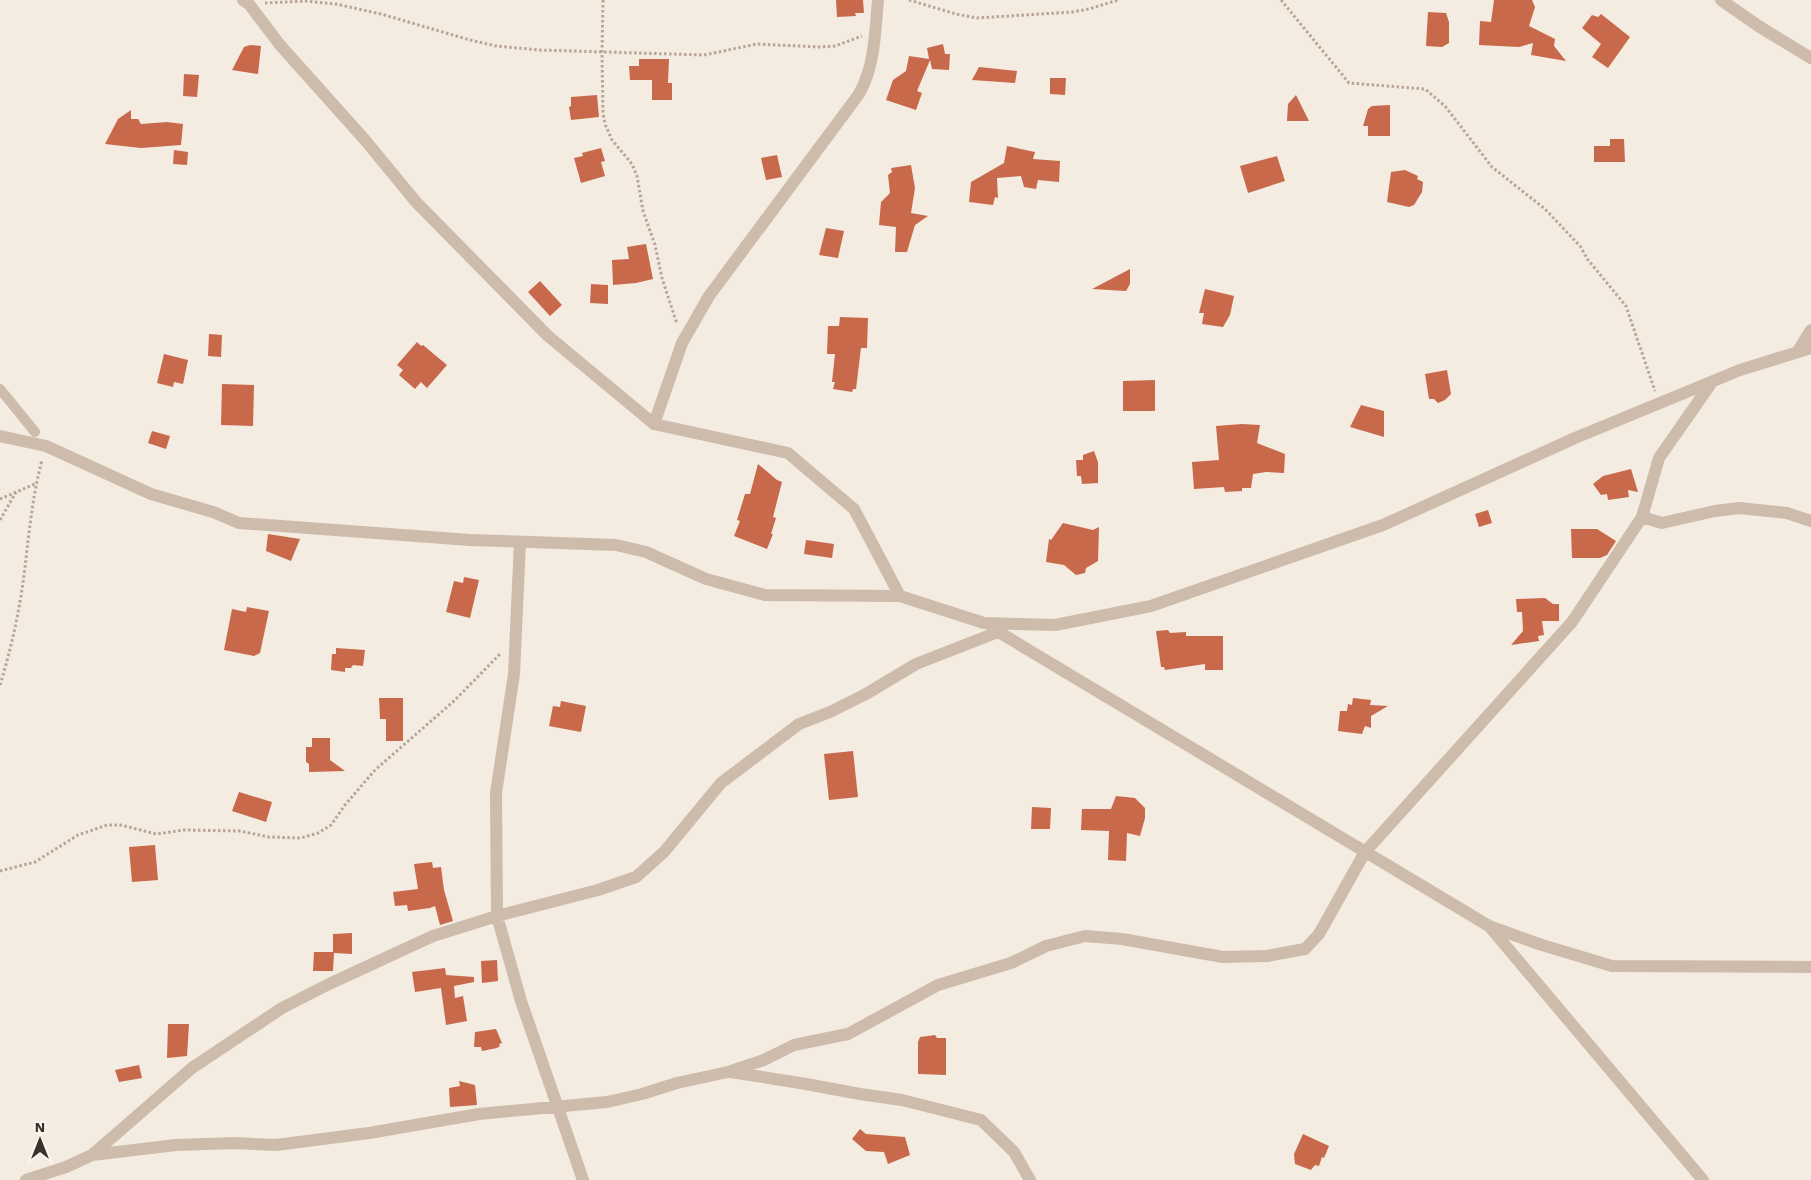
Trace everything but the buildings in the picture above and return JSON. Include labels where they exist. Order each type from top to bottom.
[{"type":"street","points":[[654,424],[682,343],[709,296],[866,82],[871,66],[878,0]]},
{"type":"street","points":[[1720,0],[1811,58]]},
{"type":"street","points":[[246,2],[280,45],[365,140],[416,202],[548,336],[654,424],[788,453],[854,509],[900,596]]},
{"type":"street","points":[[1798,351],[1811,330]]},
{"type":"street","points":[[984,623],[1055,625],[1151,606],[1382,526],[1576,438],[1712,382],[1811,348]]},
{"type":"street","points":[[92,1155],[176,1146],[235,1143],[284,1144],[369,1133],[479,1114],[607,1102],[677,1083],[728,1072],[764,1060],[794,1046],[848,1034],[938,985],[1011,963],[1046,946],[1086,936],[1122,939],[1223,957],[1267,956],[1304,949],[1319,934],[1365,852],[1572,622],[1642,517],[1659,458],[1712,382]]},
{"type":"street","points":[[0,390],[35,432]]},
{"type":"street","points":[[0,436],[46,446],[151,494],[213,512],[239,523],[520,542],[616,545],[646,552],[706,579],[766,595],[900,596],[984,623],[1489,926],[1542,945],[1612,966],[1811,967]]},
{"type":"street","points":[[1642,517],[1662,523],[1740,508],[1787,512],[1811,521]]},
{"type":"street","points":[[520,542],[514,674],[496,793],[497,916],[521,1001],[583,1180]]},
{"type":"street","points":[[26,1180],[66,1167],[92,1155],[192,1068],[282,1008],[329,984],[433,936],[497,916],[598,890],[636,877],[664,852],[721,783],[799,724],[830,712],[866,694],[916,664],[998,632]]},
{"type":"street","points":[[1489,926],[1703,1180]]},
{"type":"street","points":[[728,1072],[902,1100],[981,1120],[1014,1152],[1030,1180]]},
{"type":"path","points":[[604,0],[602,53],[603,113],[605,124],[612,140],[632,164],[637,176],[643,211],[655,245],[662,278],[669,295],[682,343]]},
{"type":"path","points":[[909,0],[956,14],[977,18],[1089,10],[1118,0]]},
{"type":"path","points":[[1281,0],[1349,83],[1425,89],[1445,106],[1492,167],[1544,209],[1580,246],[1588,260],[1626,306],[1659,404]]},
{"type":"path","points":[[246,2],[305,1],[336,4],[381,14],[496,46],[602,53],[704,55],[757,44],[836,46],[875,30]]},
{"type":"path","points":[[0,685],[21,595],[36,484],[46,446]]},
{"type":"path","points":[[0,499],[36,484]]},
{"type":"path","points":[[0,520],[16,492]]},
{"type":"path","points":[[0,871],[35,862],[78,836],[107,825],[121,825],[156,834],[184,830],[240,832],[269,837],[301,838],[318,833],[331,825],[345,805],[375,770],[454,701],[516,636]]}]
